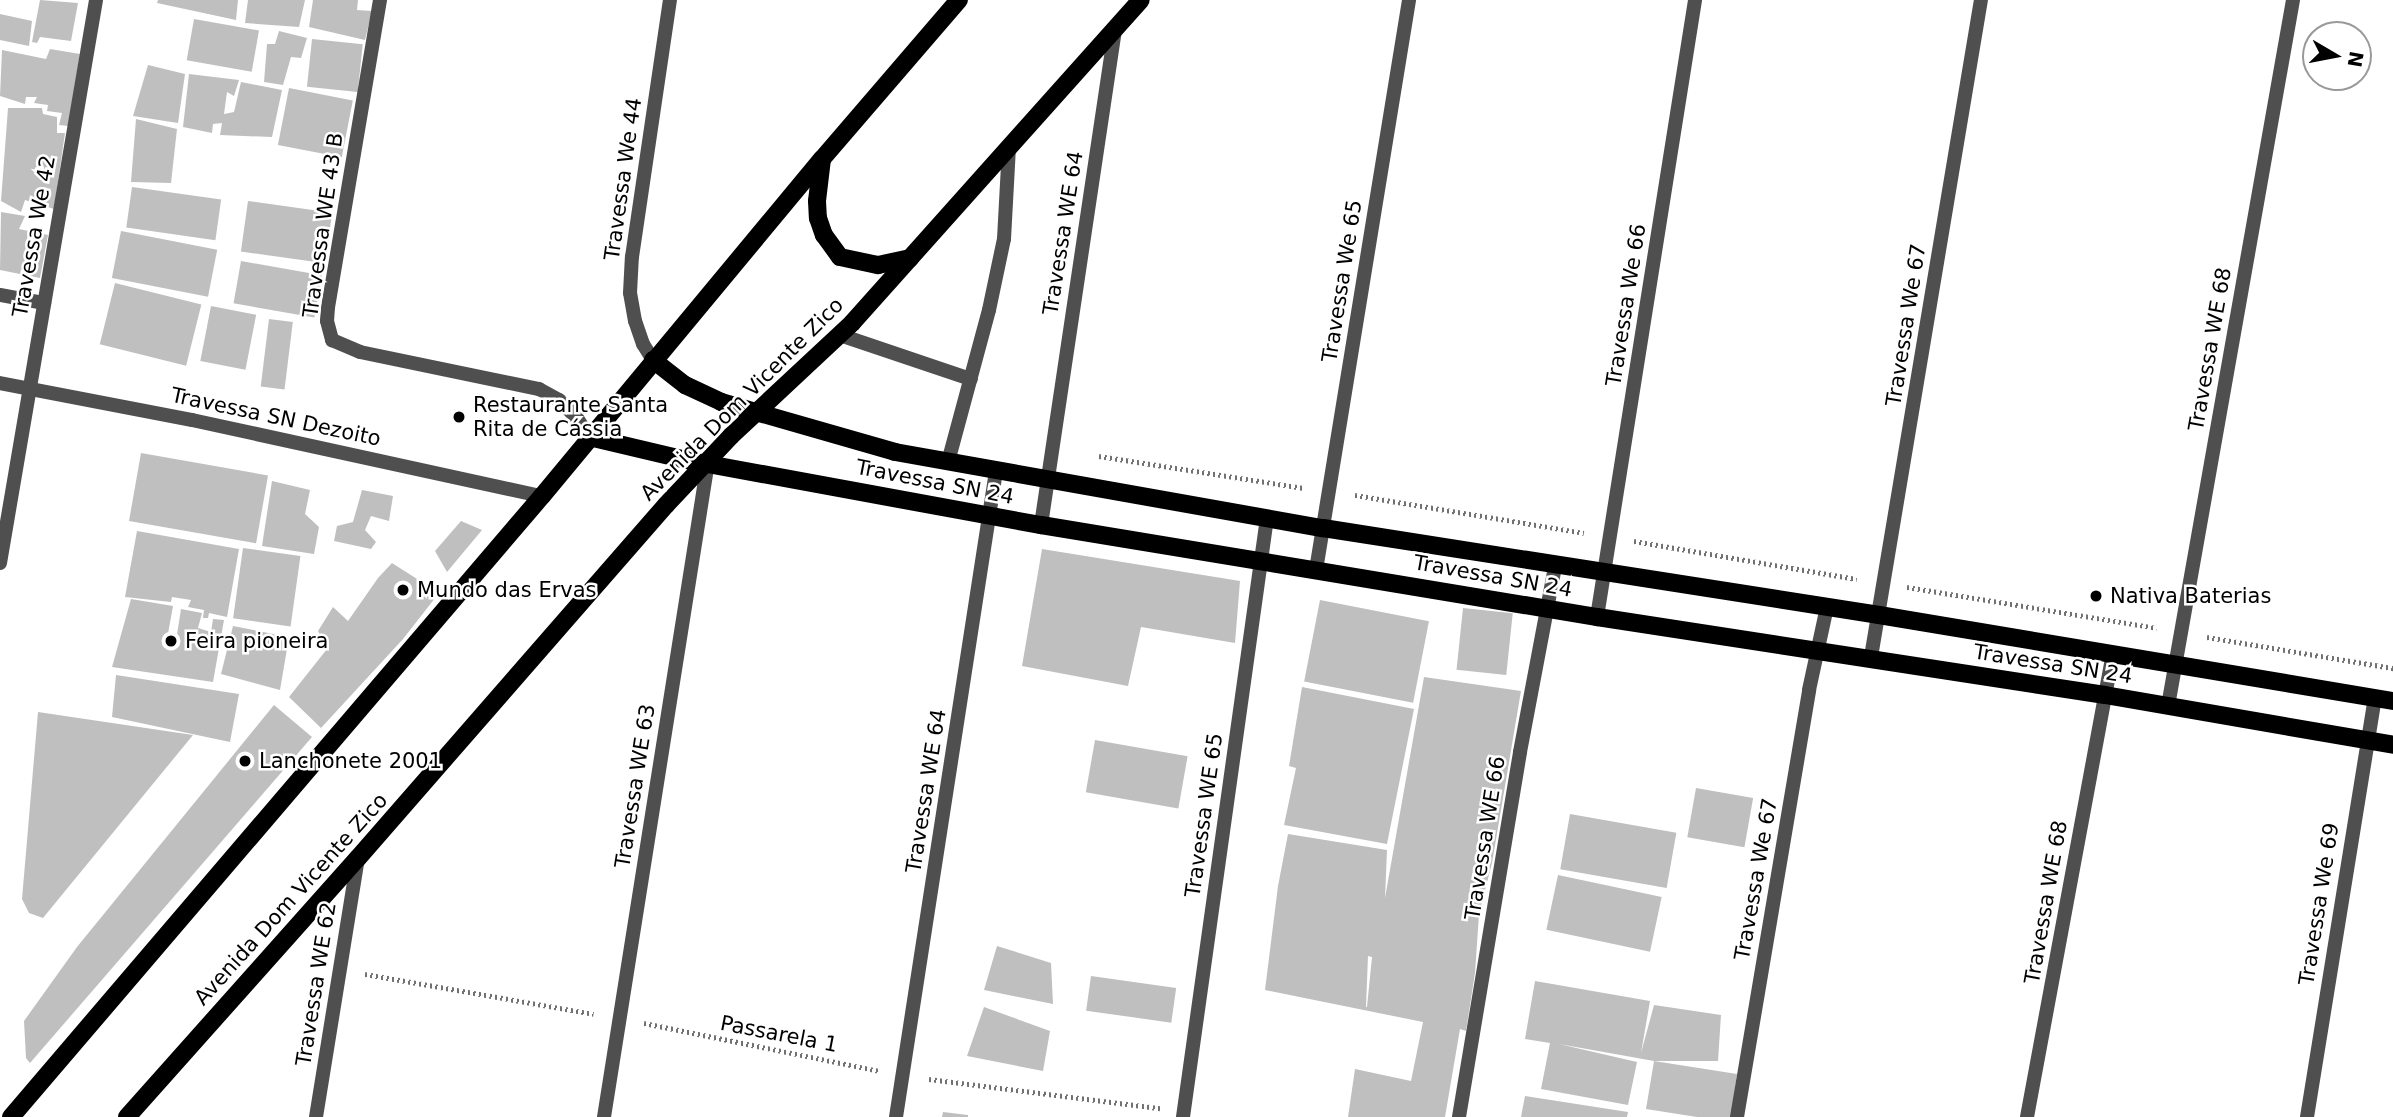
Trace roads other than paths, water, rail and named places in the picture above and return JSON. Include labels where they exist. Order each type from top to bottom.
[{"type":"main road","points":[[11,1117],[542,496],[653,360],[959,0]]},
{"type":"main road","name":"Avenida Dom Vicente Zico","points":[[127,1117],[358,858],[666,505],[756,414],[841,335],[1141,0]]},
{"type":"main road","points":[[822,159],[817,201],[818,218],[824,235],[839,257],[878,265],[910,258]]},
{"type":"main road","name":"Travessa SN 24","points":[[653,360],[685,385],[756,414],[851,441],[948,462],[1605,575],[1879,615],[2393,701]]},
{"type":"main road","name":"Travessa SN 24","points":[[589,438],[1041,526],[1597,617],[1871,657],[2393,745]]},
{"type":"street","name":"Travessa We 42","points":[[0,563],[96,0]]},
{"type":"street","name":"Travessa WE 43 B","points":[[380,0],[328,307],[327,321],[332,340],[360,352],[539,389],[559,400],[577,418],[589,438]]},
{"type":"street","name":"Travessa We 44","points":[[653,360],[635,321],[631,293],[632,257],[670,0]]},
{"type":"street","name":"Travessa We 65","points":[[1316,570],[1409,0]]},
{"type":"street","name":"Travessa We 66","points":[[1597,617],[1695,0]]},
{"type":"street","name":"Travessa We 67","points":[[1871,657],[1981,0]]},
{"type":"street","name":"Travessa WE 68","points":[[2168,706],[2293,0]]},
{"type":"street","name":"Travessa WE 64","points":[[1041,526],[1115,30]]},
{"type":"street","points":[[948,462],[1004,239],[1009,147]]},
{"type":"street","points":[[0,295],[44,303]]},
{"type":"street","points":[[841,335],[971,379]]},
{"type":"street","name":"Travessa SN Dezoito","points":[[0,383],[30,387],[542,496]]},
{"type":"street","name":"Travessa WE 63","points":[[604,1117],[708,462]]},
{"type":"street","name":"Travessa WE 64","points":[[896,1117],[996,471]]},
{"type":"street","name":"Travessa WE 65","points":[[1183,1114],[1267,518]]},
{"type":"street","name":"Travessa WE 66","points":[[1459,1117],[1520,752],[1555,566]]},
{"type":"street","name":"Travessa We 67","points":[[1737,1117],[1809,690],[1827,607]]},
{"type":"street","name":"Travessa WE 68","points":[[2027,1117],[2113,654]]},
{"type":"street","name":"Travessa We 69","points":[[2307,1117],[2375,699]]},
{"type":"street","name":"Travessa WE 62","points":[[316,1117],[358,858]]},
{"type":"place","name":"Restaurante Santa Rita de Cássia","points":[[459,417]]},
{"type":"place","name":"Mundo das Ervas","points":[[403,590]]},
{"type":"place","name":"Nativa Baterias","points":[[2096,596]]},
{"type":"place","name":"Feira pioneira","points":[[171,641]]},
{"type":"place","name":"Lanchonete 2001","points":[[245,761]]}]
